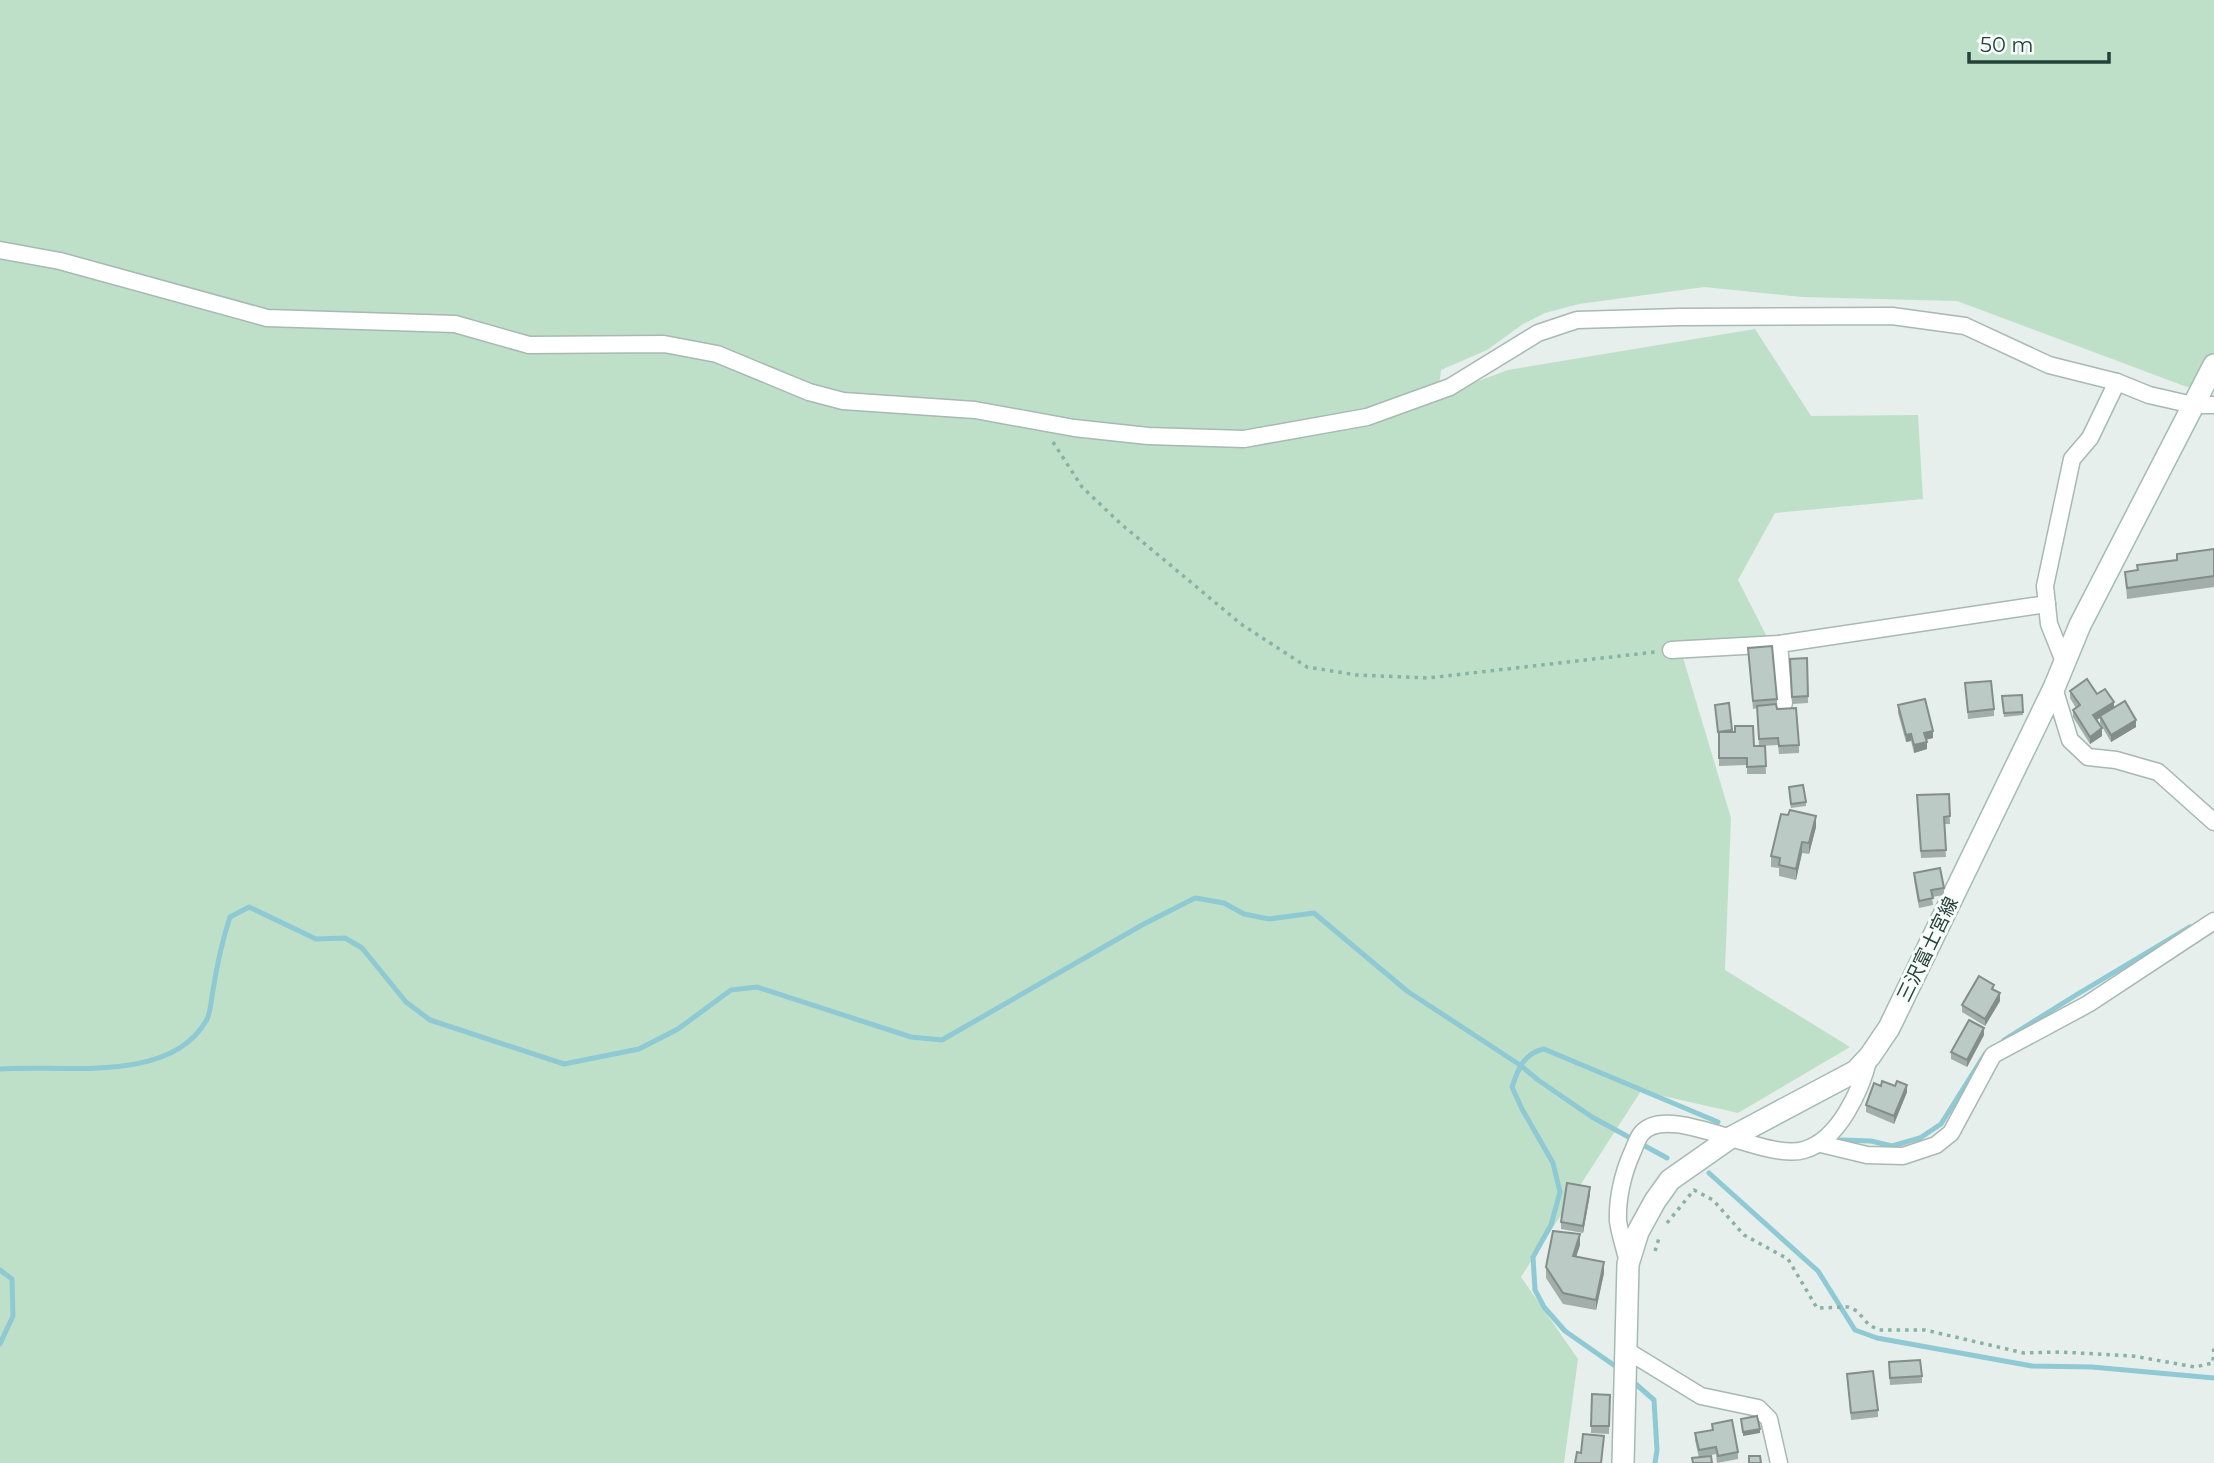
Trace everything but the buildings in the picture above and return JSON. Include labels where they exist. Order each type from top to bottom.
[{"type":"main road","name":"三沢富士宮線","points":[[1623,1463],[1628,1264],[1638,1232],[1670,1180],[1730,1139],[1856,1071],[1889,1028],[2054,688],[2080,625],[2203,405],[2214,365]]},
{"type":"street","points":[[0,250],[60,261],[267,318],[455,324],[529,345],[664,344],[717,354],[809,392],[843,401],[975,410],[1148,436],[1244,439],[1367,417],[1450,387],[1538,333],[1577,320],[1892,316],[1965,326],[2049,365],[2117,382],[2149,395],[2203,405]]},
{"type":"street","points":[[2065,664],[2049,624],[2045,586],[2072,459],[2090,438],[2117,382]]},
{"type":"street","points":[[1671,650],[1779,644],[2047,604]]},
{"type":"street","points":[[1779,644],[1784,703]]},
{"type":"street","points":[[2054,688],[2070,740],[2088,757],[2116,760],[2158,772],[2214,822]]},
{"type":"street","points":[[1821,1144],[1867,1155],[1903,1156],[1936,1145],[1951,1133],[1993,1055],[2088,1004],[2214,921]]},
{"type":"street","points":[[1628,1264],[1618,1220],[1620,1196],[1632,1154],[1642,1132],[1661,1122],[1693,1126],[1730,1139],[1782,1152],[1802,1151],[1821,1144],[1848,1111],[1863,1083],[1870,1056]]},
{"type":"street","points":[[1626,1355],[1701,1396],[1758,1408],[1769,1419],[1779,1463]]},
{"type":"path","points":[[1041,422],[1082,487],[1121,524],[1241,624],[1307,667],[1357,675],[1428,678],[1671,650]]},
{"type":"path","points":[[1652,1258],[1663,1228],[1694,1190],[1713,1200],[1744,1235],[1788,1259],[1817,1308],[1848,1307],[1857,1311],[1869,1325],[1879,1330],[1925,1330],[2024,1353],[2133,1356],[2195,1367],[2213,1363],[2214,1344]]},
{"type":"green space","points":[[0,0],[2214,0],[2214,386],[2187,387],[1957,301],[1802,297],[1704,287],[1579,304],[1545,313],[1523,324],[1487,350],[1441,370],[1438,396],[1508,370],[1755,329],[1811,416],[1918,415],[1923,499],[1775,513],[1738,580],[1768,639],[1678,641],[1731,818],[1725,970],[1850,1047],[1738,1113],[1641,1091],[1521,1277],[1578,1359],[1564,1463],[0,1463]]},
{"type":"waterway","points":[[0,1069],[112,1067],[141,1063],[167,1055],[189,1041],[209,1014],[220,953],[230,917],[249,907],[316,939],[345,938],[362,948],[406,1002],[430,1020],[564,1064],[639,1049],[678,1029],[731,990],[757,987],[911,1037],[942,1040],[1142,925],[1195,898],[1224,903],[1244,914],[1269,919],[1314,913],[1407,991],[1520,1065],[1592,1117],[1667,1158]]},
{"type":"waterway","points":[[2004,1040],[2190,927]]},
{"type":"waterway","points":[[1618,1368],[1565,1331],[1544,1307],[1535,1290],[1533,1257],[1551,1225],[1560,1192],[1553,1163],[1512,1087],[1517,1074],[1531,1054],[1544,1049],[1718,1122]]},
{"type":"waterway","points":[[1841,1140],[1871,1141],[1892,1146],[1920,1138],[1941,1124],[1985,1054]]},
{"type":"waterway","points":[[1709,1173],[1818,1271],[1855,1330],[1877,1338],[2032,1366],[2092,1367],[2214,1378]]},
{"type":"waterway","points":[[0,1270],[12,1279],[13,1316],[0,1344]]},
{"type":"waterway","points":[[1630,1379],[1654,1400],[1657,1450],[1655,1463]]}]
